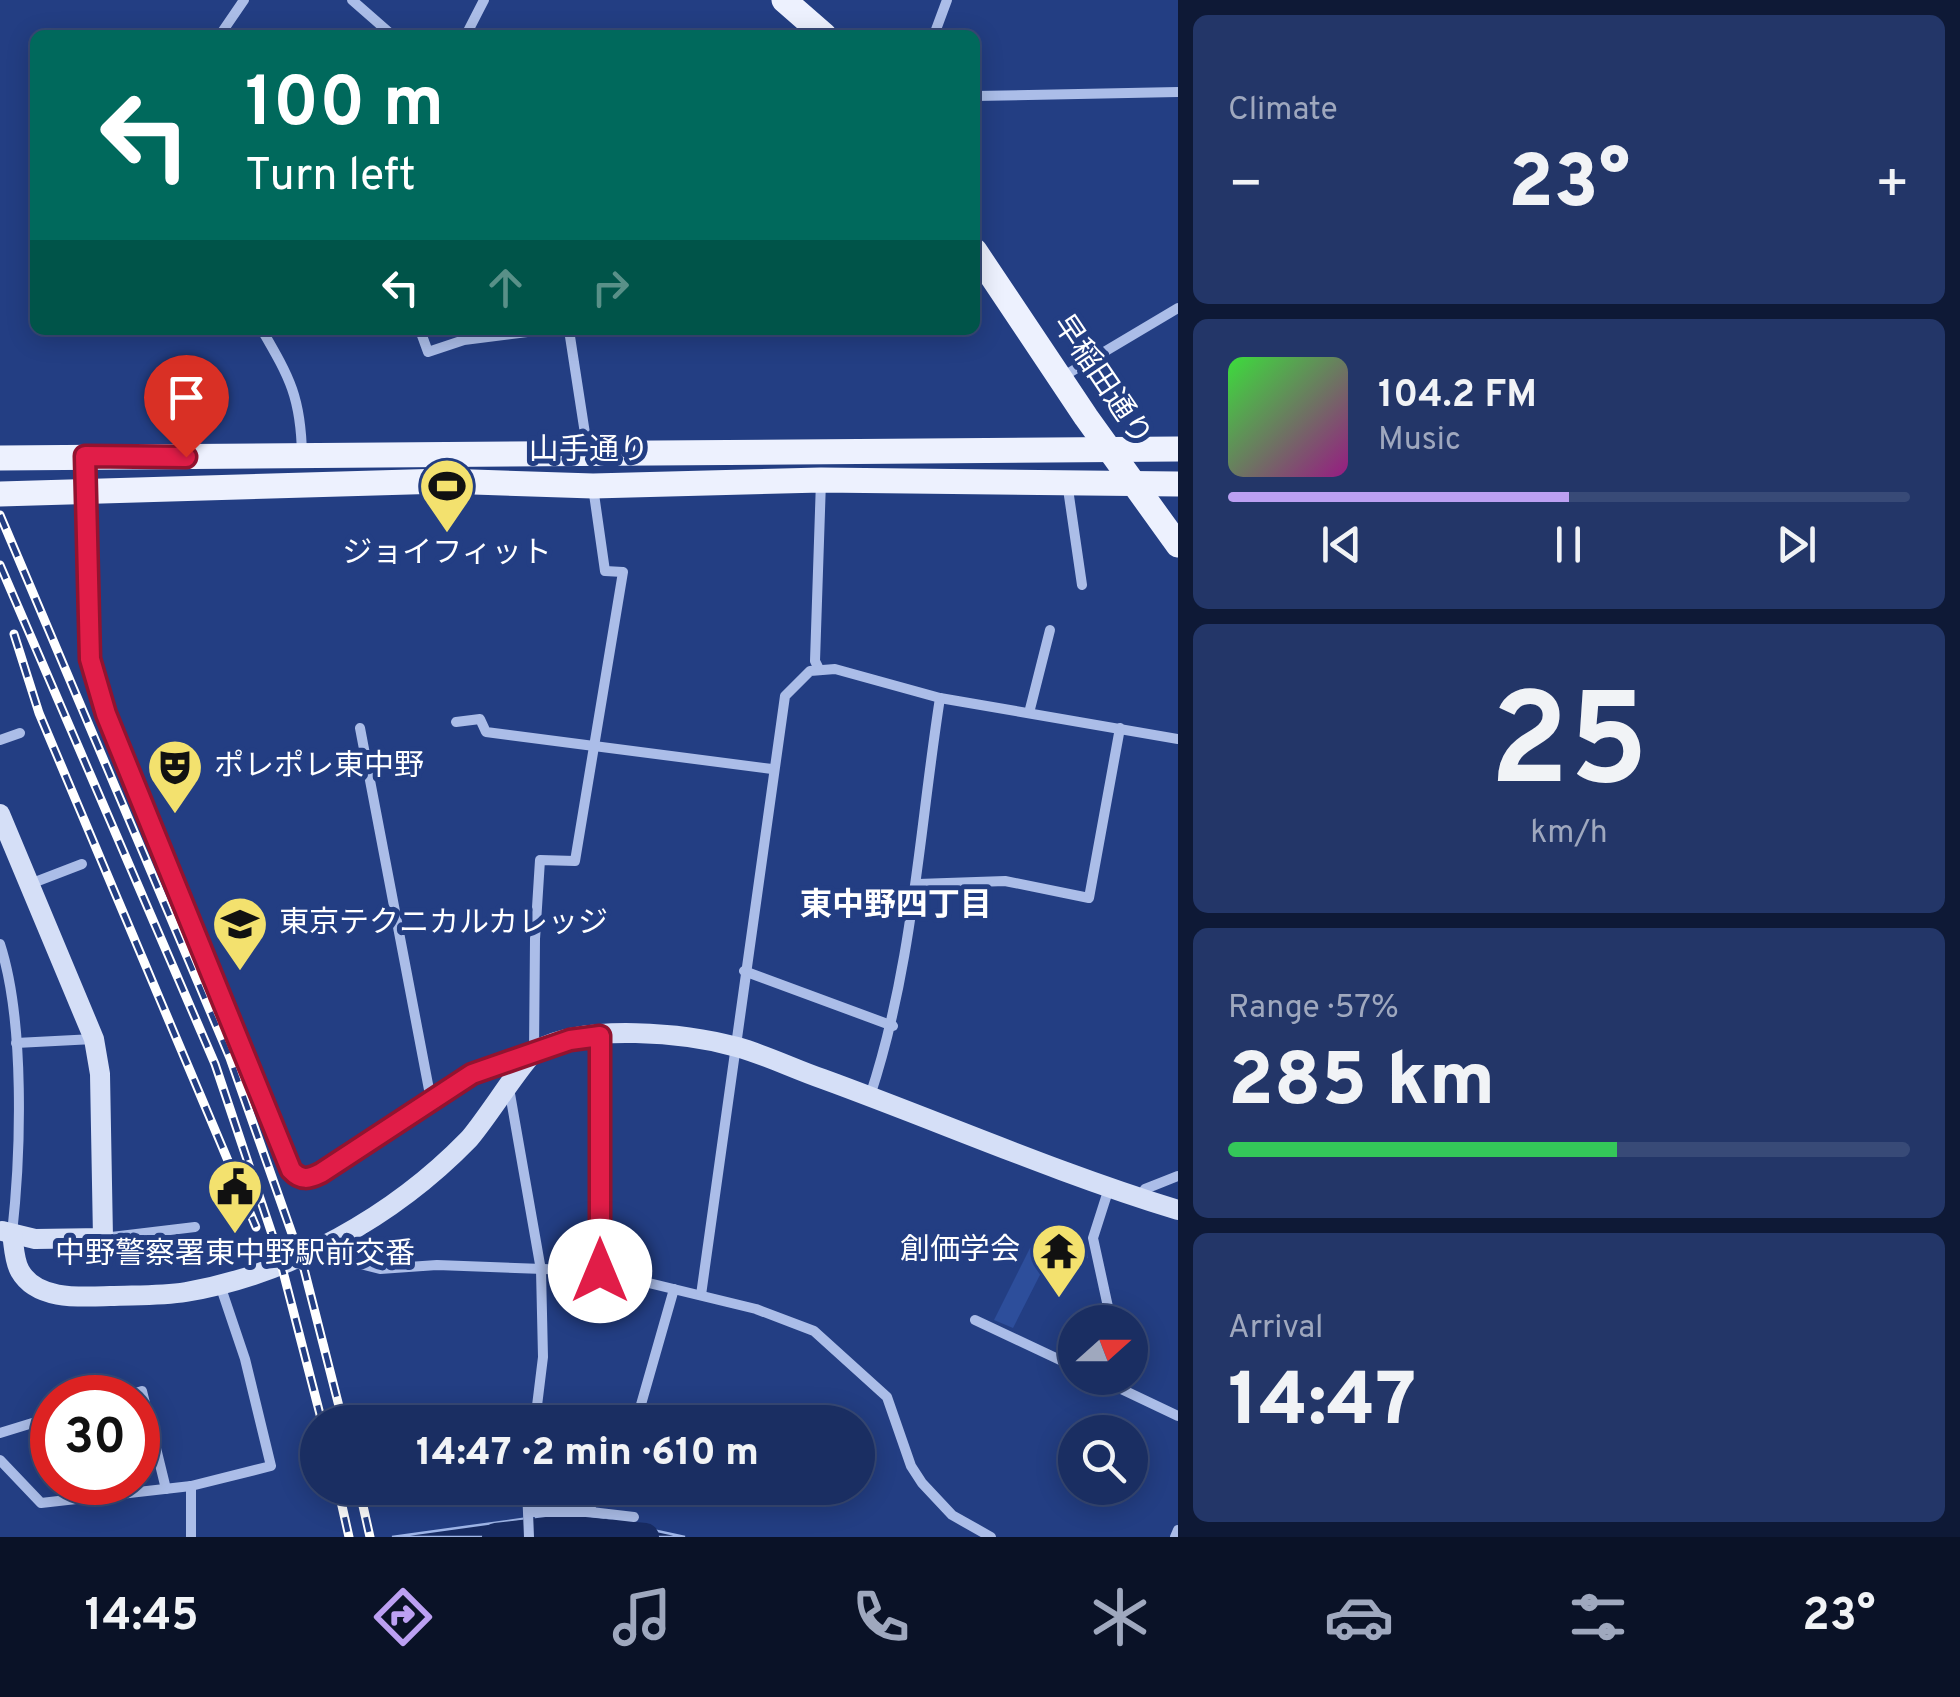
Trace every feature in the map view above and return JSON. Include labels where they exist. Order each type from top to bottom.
[{"type":"main road","points":[[784,0],[818,30]]},
{"type":"main road","name":"早稲田通り","points":[[980,259],[1178,545]]},
{"type":"main road","name":"山手通り","points":[[0,458],[1178,450]]},
{"type":"main road","name":"山手通り","points":[[5,494],[444,481],[593,486],[821,480],[1178,484]]},
{"type":"street","points":[[223,30],[244,0]]},
{"type":"street","points":[[352,0],[386,30]]},
{"type":"street","points":[[469,30],[484,0]]},
{"type":"street","points":[[936,30],[947,0]]},
{"type":"street","points":[[980,96],[1178,92]]},
{"type":"street","points":[[1060,379],[1178,308]]},
{"type":"street","points":[[265,335],[292,380],[302,425],[302,458]]},
{"type":"street","points":[[422,335],[428,352],[464,340],[504,335]]},
{"type":"street","points":[[569,335],[588,455]]},
{"type":"street","points":[[85,456],[90,659],[95,683],[286,1161],[297,1177],[309,1179],[472,1074],[570,1040],[653,1032],[736,1047],[1109,1188],[1178,1210]]},
{"type":"street","points":[[819,668],[815,660],[821,480]]},
{"type":"street","points":[[1067,481],[1082,585]]},
{"type":"street","points":[[0,944],[16,1043],[19,1174],[6,1232],[19,1270],[38,1288],[92,1296],[181,1293],[220,1285],[350,1234],[458,1150],[490,1115],[534,1051],[540,860],[575,861],[622,572],[606,571],[593,486]]},
{"type":"street","points":[[1029,713],[1050,630]]},
{"type":"street","points":[[701,1295],[784,696],[810,671],[819,668],[883,680],[940,698],[1178,739]]},
{"type":"street","points":[[870,1096],[893,1026],[918,884],[940,698]]},
{"type":"street","points":[[456,722],[480,719],[486,732],[772,769]]},
{"type":"street","points":[[360,728],[430,1100]]},
{"type":"street","points":[[918,884],[1005,881],[1090,898],[1120,728]]},
{"type":"street","points":[[0,740],[20,733]]},
{"type":"street","points":[[0,814],[94,1039],[100,1092],[103,1238]]},
{"type":"street","points":[[29,885],[82,864]]},
{"type":"street","points":[[744,971],[893,1026]]},
{"type":"street","points":[[600,1036],[600,1271]]},
{"type":"street","points":[[16,1043],[94,1039]]},
{"type":"street","points":[[509,1088],[541,1270],[543,1357],[537,1405]]},
{"type":"street","points":[[1140,1198],[1144,1188],[1178,1176]]},
{"type":"street","points":[[1108,1305],[1093,1238],[1109,1188]]},
{"type":"street","points":[[6,1232],[35,1239],[103,1238],[196,1227]]},
{"type":"street","points":[[330,1244],[345,1260],[380,1269],[436,1265],[600,1271],[756,1309],[814,1332],[887,1397],[911,1466],[922,1483],[952,1515],[991,1537]]},
{"type":"street","points":[[0,1460],[41,1502],[192,1486],[271,1466],[245,1359],[220,1285]]},
{"type":"street","points":[[641,1405],[674,1289]]},
{"type":"street","points":[[975,1320],[1058,1358]]},
{"type":"street","points":[[1134,1395],[1178,1416]]},
{"type":"street","points":[[0,1433],[30,1424]]},
{"type":"street","points":[[160,1464],[166,1489]]},
{"type":"street","points":[[191,1537],[192,1486]]},
{"type":"street","points":[[528,1505],[529,1537]]},
{"type":"street","points":[[591,1505],[591,1512]]},
{"type":"street","points":[[529,1515],[591,1512],[634,1518]]},
{"type":"shaded area","points":[[1071,1235],[1086,1241],[1088,1258],[1045,1265],[1013,1328],[994,1320],[1030,1248]]},
{"type":"shaded area","points":[[536,1517],[593,1517],[685,1537],[537,1537]]},
{"type":"shaded area","points":[[522,1519],[521,1537],[392,1537]]},
{"type":"waterway","points":[[496,1537],[564,1529],[645,1537]]},
{"type":"railway","points":[[0,515],[230,1058],[303,1265],[339,1405]]},
{"type":"railway","points":[[0,565],[215,1064],[278,1252],[318,1405]]},
{"type":"railway","points":[[14,634],[39,713],[256,1227]]},
{"type":"railway","points":[[342,1505],[349,1537]]},
{"type":"railway","points":[[363,1505],[370,1537]]},
{"type":"place","name":"ジョイフィット","points":[[447,535]]},
{"type":"place","name":"ポレポレ東中野","points":[[175,816]]},
{"type":"place","name":"東京テクニカルカレッジ","points":[[240,973]]},
{"type":"place","name":"中野警察署東中野駅前交番","points":[[235,1236]]},
{"type":"place","name":"創価学会","points":[[1059,1300]]},
{"type":"district","name":"東中野四丁目","points":[[896,907]]},
{"type":"route","points":[[186,457],[85,456],[90,659],[106,714],[291,1170],[297,1177],[309,1179],[321,1173],[472,1074],[570,1040],[600,1036],[600,1271]]}]
